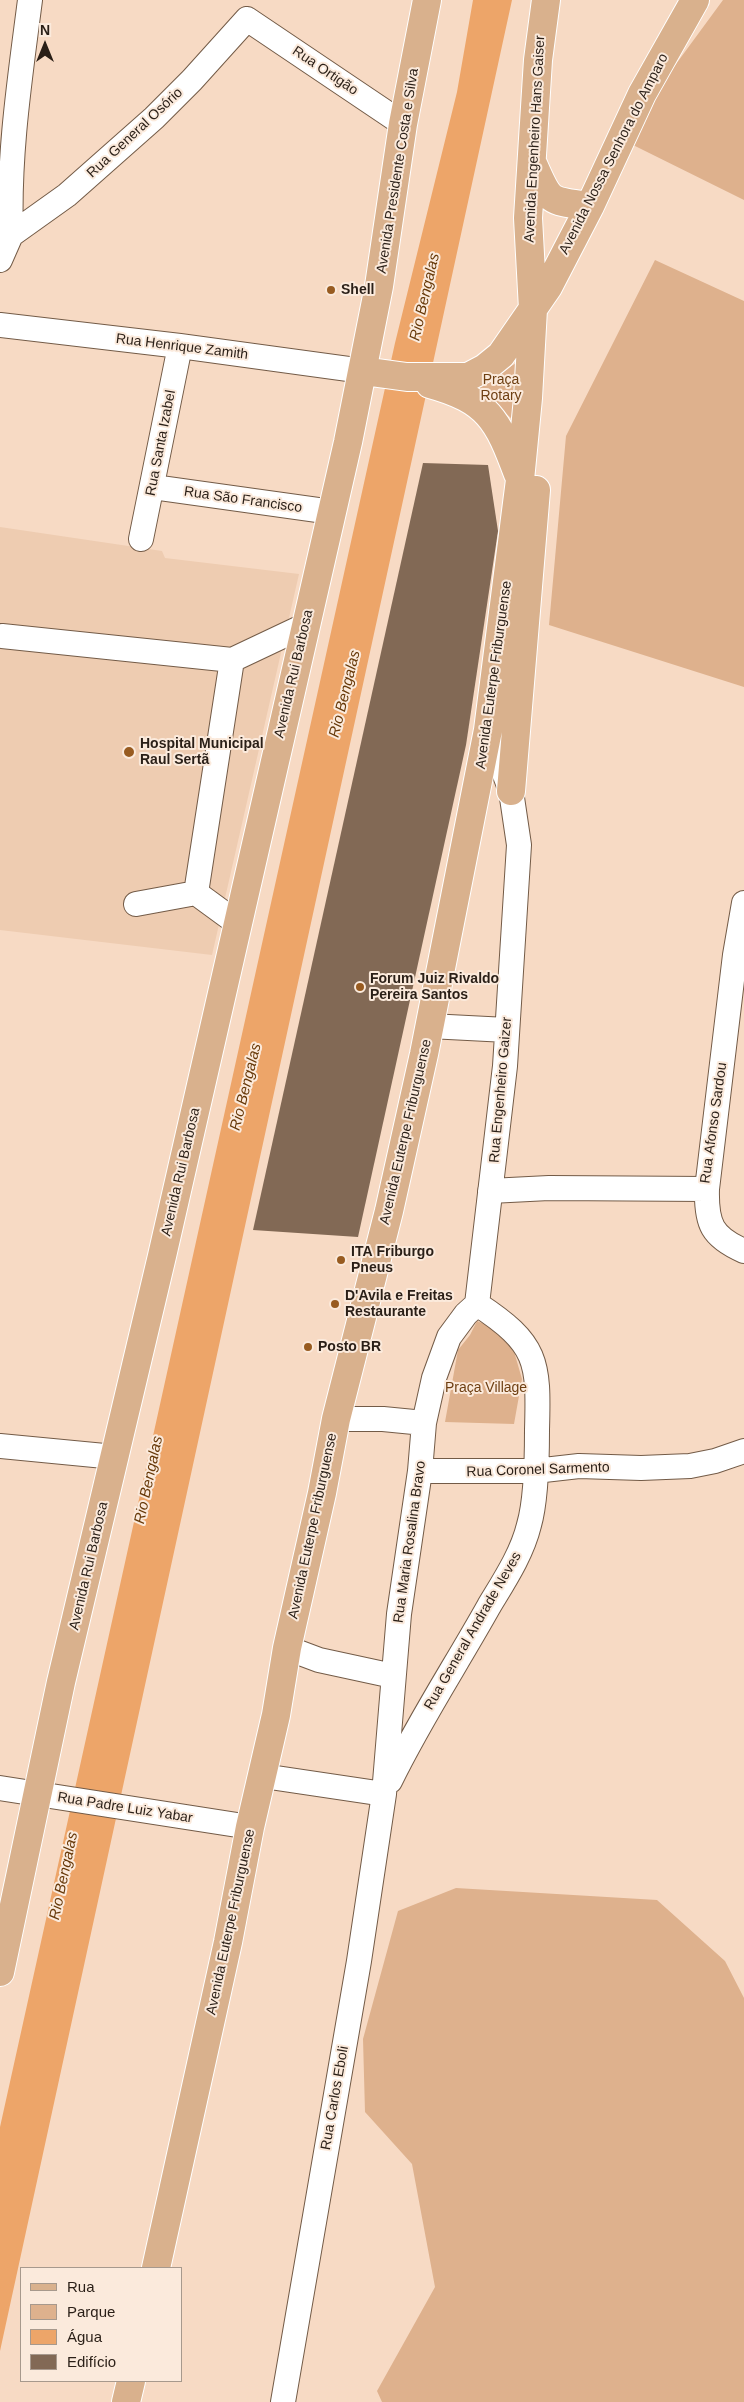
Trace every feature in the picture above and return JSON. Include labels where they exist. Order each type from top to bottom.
[{"type":"main road","name":"Avenida Presidente Costa e Silva","points":[[363,371],[380,286],[403,124],[427,0]]},
{"type":"main road","name":"Avenida Engenheiro Hans Gaiser","points":[[533,309],[528,218],[538,60],[546,0]]},
{"type":"main road","name":"Avenida Nossa Senhora do Amparo","points":[[407,377],[468,377],[501,355],[548,287],[590,206],[642,94],[695,0]]},
{"type":"main road","points":[[533,162],[546,195],[557,202],[590,206]]},
{"type":"main road","points":[[511,792],[533,544],[548,287]]},
{"type":"main road","name":"Avenida Euterpe Friburguense","points":[[156,2267],[226,1951],[250,1828],[276,1715],[287,1648],[322,1493],[336,1419],[389,1211],[429,1026],[488,730],[520,480],[528,398],[533,309]]},
{"type":"main road","points":[[363,371],[407,377],[454,391],[471,400],[490,416],[503,434],[520,480]]},
{"type":"main road","name":"Avenida Rui Barbosa","points":[[0,1972],[61,1682],[115,1457],[363,371]]},
{"type":"main road","points":[[126,2402],[131,2382]]},
{"type":"street","points":[[0,260],[11,235],[10,165],[30,0]]},
{"type":"street","name":"Rua General Osório","points":[[11,235],[67,195],[154,118],[192,80],[248,9]]},
{"type":"street","name":"Rua Ortigão","points":[[248,9],[403,124]]},
{"type":"street","name":"Rua Henrique Zamith","points":[[0,325],[180,346],[363,371]]},
{"type":"street","name":"Rua Santa Izabel","points":[[141,539],[153,488],[180,346]]},
{"type":"street","name":"Rua São Francisco","points":[[153,488],[332,512]]},
{"type":"street","points":[[2,636],[232,660],[306,625]]},
{"type":"street","points":[[196,893],[232,660]]},
{"type":"street","name":"Rua Engenheiro Gaizer","points":[[477,1304],[498,1133],[519,845],[511,792],[488,730]]},
{"type":"street","points":[[136,904],[196,893],[237,923]]},
{"type":"street","name":"Rua Afonso Sardou","points":[[490,1191],[550,1188],[707,1189],[735,956],[744,903]]},
{"type":"street","points":[[429,1026],[507,1030]]},
{"type":"street","points":[[707,1189],[707,1204],[712,1228],[720,1238],[744,1251]]},
{"type":"street","name":"Rua Maria Rosalina Bravo","points":[[384,1794],[399,1614],[420,1471],[424,1423],[434,1378],[449,1336],[466,1314],[477,1304]]},
{"type":"street","name":"Rua General Andrade Neves","points":[[384,1794],[407,1746],[436,1694],[458,1662],[514,1562],[530,1524],[538,1387],[533,1359],[518,1336],[477,1304]]},
{"type":"street","points":[[336,1419],[383,1419],[424,1423]]},
{"type":"street","points":[[0,1446],[115,1457]]},
{"type":"street","name":"Rua Coronel Sarmento","points":[[420,1471],[534,1471],[579,1466],[641,1468],[690,1466],[715,1461],[744,1451]]},
{"type":"street","points":[[287,1648],[319,1660],[394,1676]]},
{"type":"street","points":[[263,1776],[384,1794]]},
{"type":"street","name":"Rua Padre Luiz Yabar","points":[[0,1788],[250,1828]]},
{"type":"street","name":"Rua Carlos Eboli","points":[[283,2402],[359,1961],[384,1794]]},
{"type":"shaded area","name":"Hospital Municipal Raul Sertã","points":[[0,527],[162,551],[165,558],[299,574],[212,955],[0,930]]},
{"type":"green space","points":[[723,0],[744,0],[744,200],[633,145],[654,94]]},
{"type":"green space","points":[[655,260],[744,301],[744,687],[549,625],[566,436]]},
{"type":"green space","name":"Praça Rotary","points":[[518,362],[514,421],[477,386]]},
{"type":"green space","name":"Praça Village","points":[[477,1321],[504,1332],[513,1348],[522,1379],[514,1424],[445,1422],[458,1350],[470,1335]]},
{"type":"green space","points":[[456,1888],[657,1900],[725,1961],[744,1998],[744,2402],[382,2402],[377,2391],[435,2287],[412,2164],[365,2112],[363,2039],[398,1911]]},
{"type":"water","name":"Rio Bengalas","points":[[473,0],[512,0],[0,2351],[0,2127],[395,343],[457,92]]},
{"type":"building","name":"Forum Juiz Rivaldo Pereira Santos","points":[[423,463],[488,465],[498,531],[466,745],[358,1237],[253,1230]]},
{"type":"place","name":"Shell","points":[[331,290]]},
{"type":"place","name":"Hospital Municipal Raul Sertã","points":[[129,752]]},
{"type":"place","name":"Forum Juiz Rivaldo Pereira Santos","points":[[360,987]]},
{"type":"place","name":"ITA Friburgo Pneus","points":[[341,1260]]},
{"type":"place","name":"D'Avila e Freitas Restaurante","points":[[335,1304]]},
{"type":"place","name":"Posto BR","points":[[308,1347]]}]
